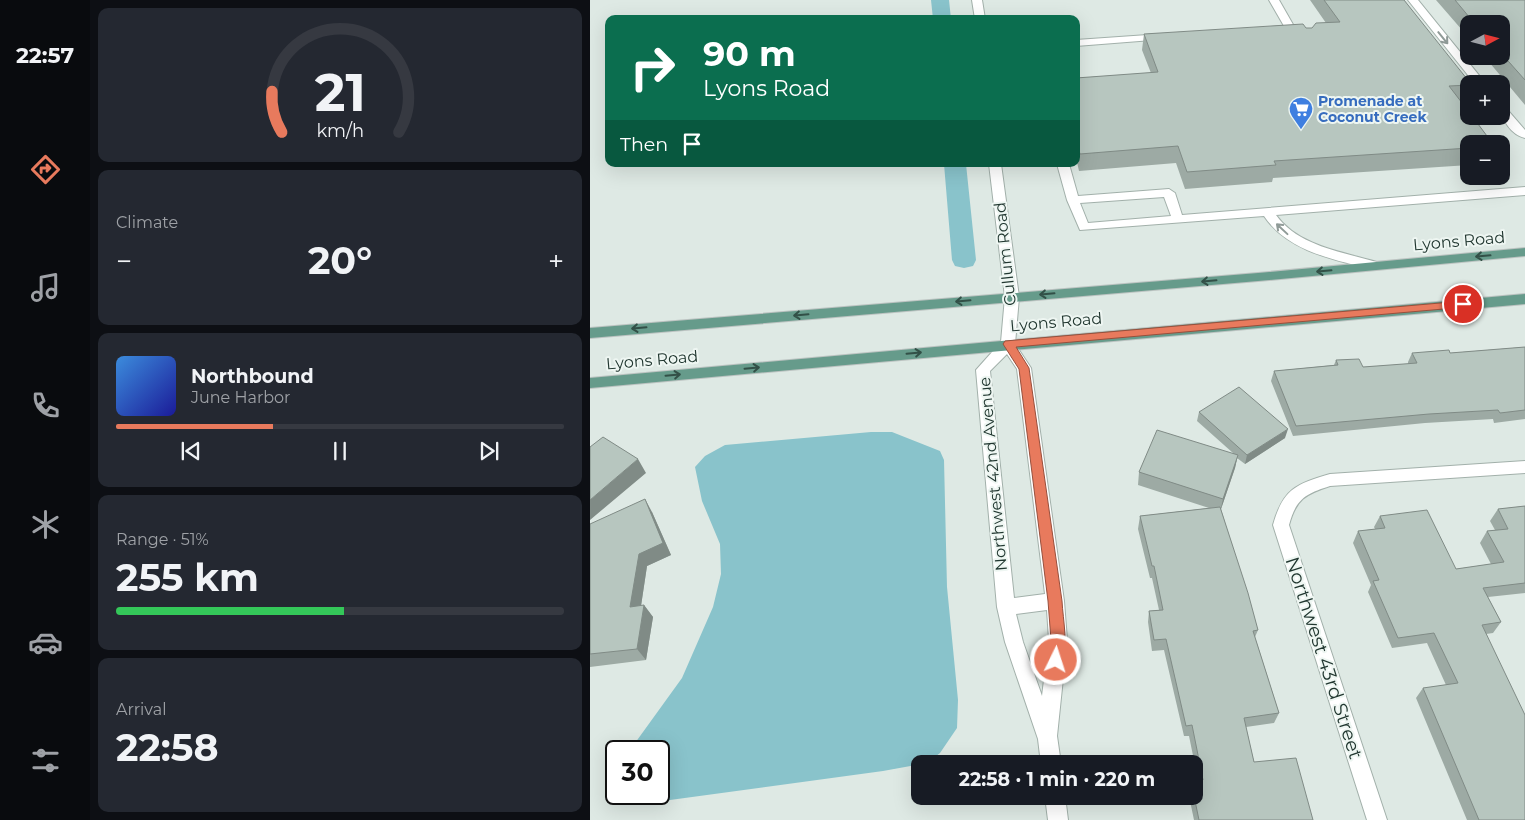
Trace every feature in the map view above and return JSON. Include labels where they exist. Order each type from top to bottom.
[{"type":"main road","name":"Lyons Road","points":[[590,333],[1525,252]]},
{"type":"main road","name":"Lyons Road","points":[[590,383],[1525,299]]},
{"type":"street","points":[[977,0],[979,15]]},
{"type":"street","points":[[1274,0],[1290,28]]},
{"type":"street","points":[[1413,0],[1473,75]]},
{"type":"street","points":[[1265,30],[1290,28],[1301,32]]},
{"type":"street","points":[[1080,43],[1177,35]]},
{"type":"street","points":[[1142,38],[1145,50]]},
{"type":"street","points":[[1510,120],[1525,136]]},
{"type":"street","name":"Cullum Road","points":[[995,167],[1012,297],[1008,344]]},
{"type":"street","points":[[1064,167],[1073,200],[1084,227],[1525,191]]},
{"type":"street","points":[[1073,200],[1168,193],[1178,220]]},
{"type":"street","points":[[1268,212],[1277,226],[1288,235],[1311,245],[1375,266]]},
{"type":"street","name":"Northwest 42nd Avenue","points":[[1048,739],[1058,640],[1055,601],[1024,368],[1008,344],[983,370],[1006,607],[1014,642],[1048,739],[1050,755]]},
{"type":"street","name":"Northwest 43rd Street","points":[[1377,820],[1281,525],[1285,508],[1292,496],[1310,486],[1330,480],[1525,467]]},
{"type":"street","points":[[1006,607],[1055,601]]},
{"type":"street","points":[[1056,805],[1058,820]]},
{"type":"water","points":[[871,432],[892,432],[940,451],[944,460],[947,587],[958,700],[957,728],[937,755],[911,755],[911,766],[883,771],[670,800],[670,740],[637,740],[682,678],[713,607],[721,574],[720,544],[702,501],[695,467],[705,456],[725,445]]},
{"type":"building","points":[[1324,0],[1404,0],[1464,75],[1460,75],[1460,85],[1449,86],[1460,100],[1460,125],[1479,125],[1486,135],[1460,135],[1460,149],[1274,161],[1276,165],[1187,172],[1178,146],[1080,154],[1080,78],[1158,72],[1144,34],[1303,24],[1306,28],[1312,28],[1316,23],[1340,22]]},
{"type":"building","points":[[1455,0],[1525,0],[1525,80],[1510,63],[1510,15],[1468,15]]},
{"type":"building","points":[[1525,347],[1525,410],[1500,413],[1498,410],[1429,414],[1296,426],[1274,371],[1338,365],[1336,360],[1359,359],[1363,367],[1417,363],[1412,353],[1449,350],[1450,353]]},
{"type":"building","points":[[1239,387],[1288,429],[1247,455],[1199,412]]},
{"type":"building","points":[[1157,430],[1238,455],[1223,499],[1139,472]]},
{"type":"building","points":[[603,437],[638,459],[590,500],[590,447]]},
{"type":"building","points":[[645,499],[663,543],[639,554],[630,607],[644,605],[637,649],[590,654],[590,524]]},
{"type":"building","points":[[1525,506],[1525,583],[1483,588],[1501,622],[1482,625],[1525,715],[1525,820],[1479,820],[1423,688],[1458,683],[1434,633],[1398,638],[1373,581],[1379,580],[1358,531],[1385,528],[1380,516],[1427,510],[1456,569],[1504,562],[1487,531],[1508,529],[1498,509]]},
{"type":"building","points":[[1220,507],[1248,593],[1258,630],[1253,631],[1279,713],[1244,718],[1254,762],[1296,758],[1313,820],[1199,820],[1196,805],[1203,805],[1203,755],[1198,755],[1192,725],[1186,726],[1166,639],[1154,640],[1149,611],[1163,610],[1154,566],[1152,566],[1140,516]]},
{"type":"waterway","points":[[940,0],[942,15]]},
{"type":"waterway","points":[[955,167],[964,260]]},
{"type":"place","name":"Promenade at Coconut Creek","points":[[1301,130]]},
{"type":"route","points":[[1056,660],[1058,640],[1055,601],[1024,368],[1008,344],[1463,304]]}]
